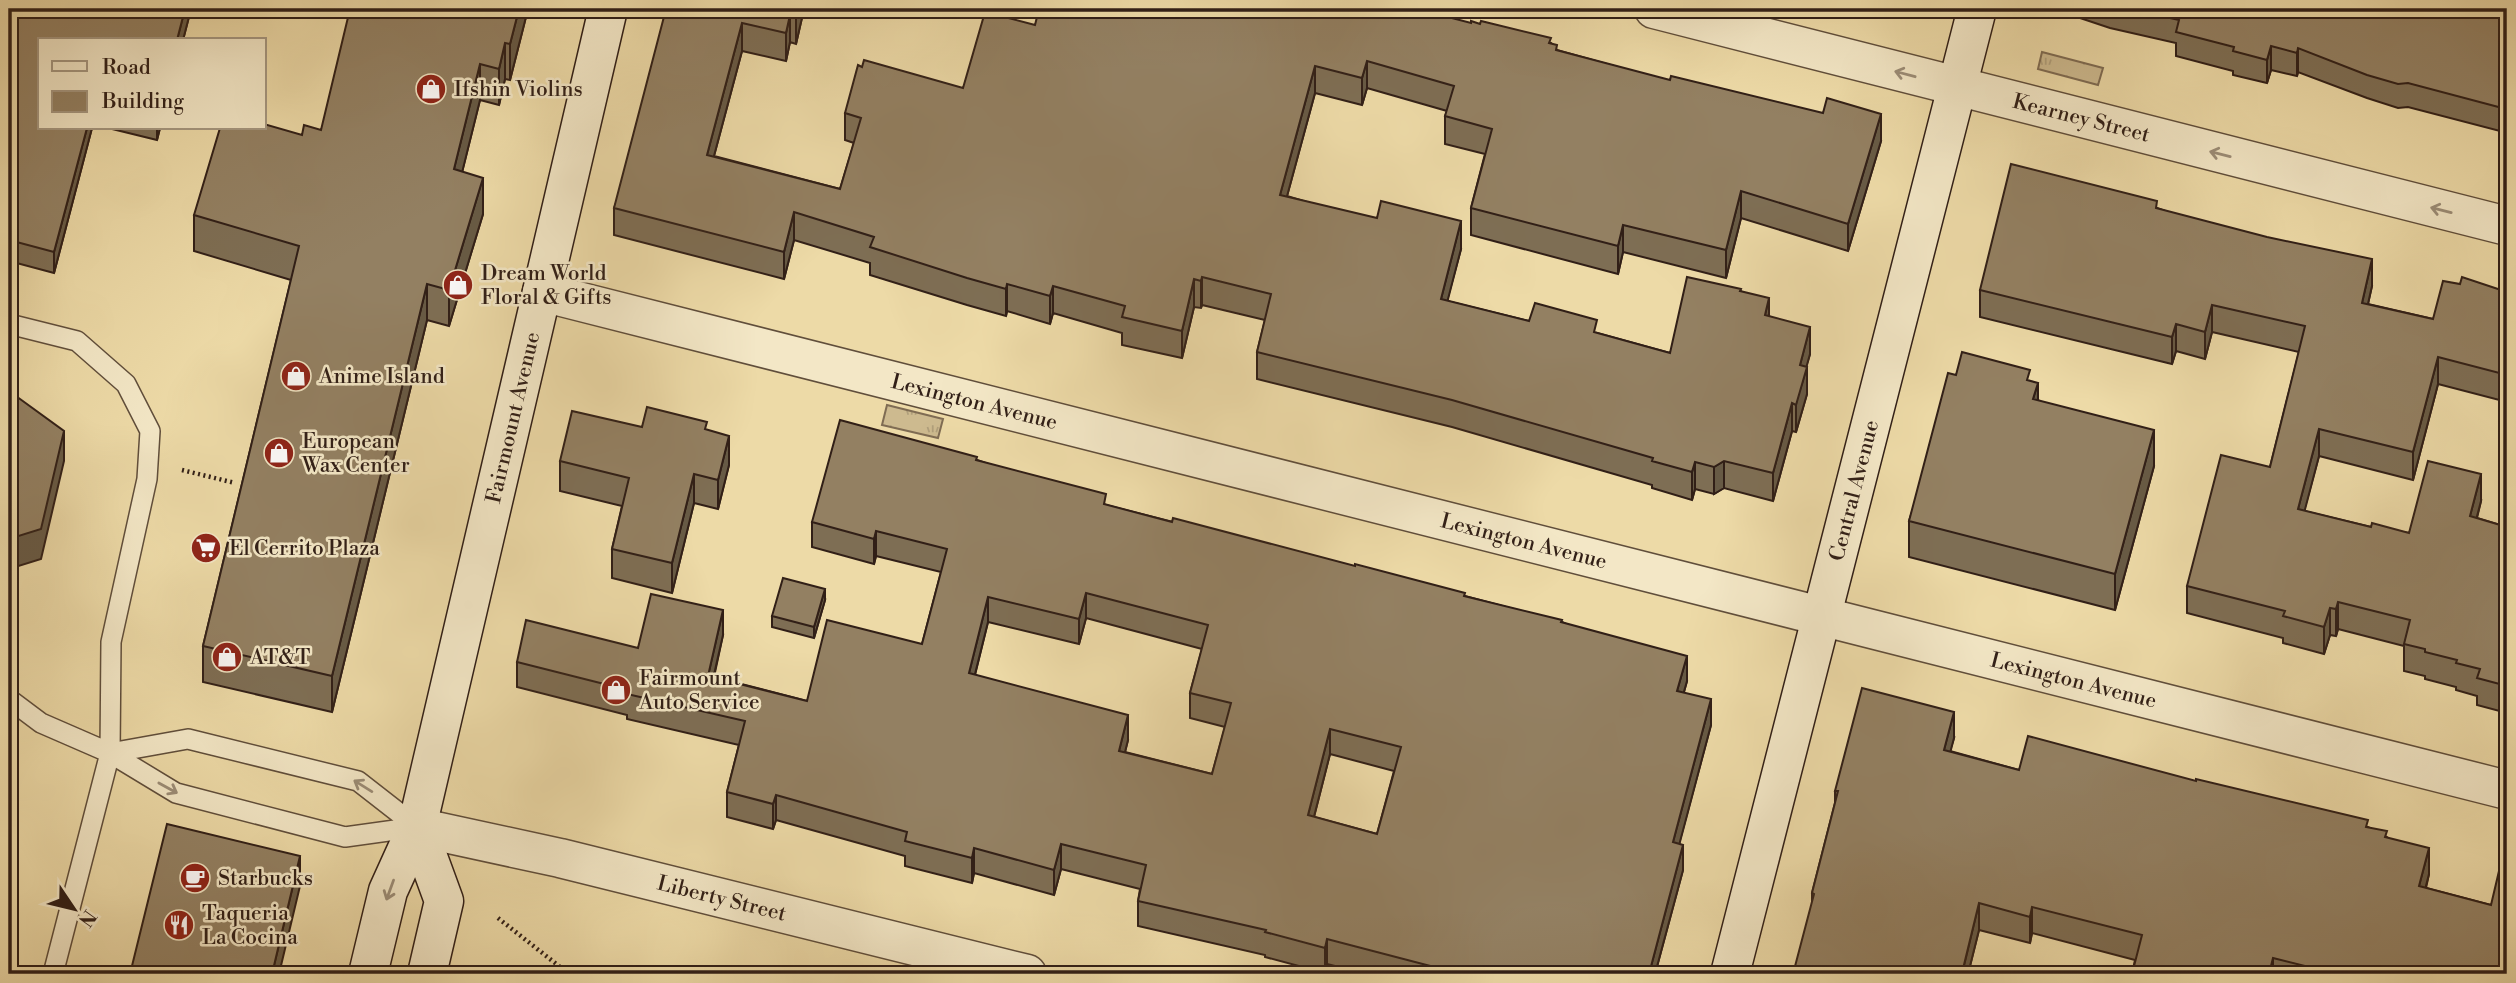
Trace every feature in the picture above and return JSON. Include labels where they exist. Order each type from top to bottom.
[{"type":"street","name":"Fairmount Avenue","points":[[368,974],[388,891],[417,827],[608,9]]},
{"type":"street","name":"Kearney Street","points":[[1654,9],[2507,226]]},
{"type":"street","name":"Central Avenue","points":[[1730,974],[1977,9]]},
{"type":"street","name":"Lexington Avenue","points":[[542,292],[2507,790]]},
{"type":"street","points":[[417,827],[444,901],[428,974]]},
{"type":"street","name":"Liberty Street","points":[[417,827],[560,858],[1027,974]]},
{"type":"lane","points":[[9,324],[77,341],[127,384],[150,431],[147,479],[111,642],[110,753],[53,974]]},
{"type":"lane","points":[[9,699],[41,723],[110,753],[176,793],[345,837],[417,827]]},
{"type":"lane","points":[[110,753],[188,739],[201,742],[358,781],[417,827]]},
{"type":"path","points":[[148,461],[235,483]]},
{"type":"path","points":[[498,918],[569,974]]},
{"type":"green space","points":[[2042,52],[2103,68],[2098,85],[2038,69]]},
{"type":"green space","points":[[887,405],[943,419],[938,438],[882,425]]},
{"type":"building","points":[[9,9],[185,9],[178,38],[38,38],[38,130],[86,130],[54,252],[9,240]]},
{"type":"building","points":[[350,9],[519,9],[510,44],[505,43],[499,69],[480,64],[454,169],[483,178],[449,290],[427,284],[332,676],[203,646],[299,246],[194,215],[219,130],[266,130],[266,125],[302,135],[304,125],[321,130]]},
{"type":"building","points":[[666,9],[695,14],[696,9],[798,9],[796,16],[790,15],[786,33],[742,23],[707,155],[840,189],[861,118],[845,113],[858,65],[862,67],[864,60],[963,88],[985,12],[1035,25],[1039,9],[1417,9],[1471,23],[1480,24],[1481,21],[1551,38],[1549,43],[1557,45],[1556,50],[1670,80],[1671,76],[1823,113],[1827,98],[1881,114],[1848,224],[1741,191],[1726,250],[1623,225],[1618,246],[1471,208],[1492,129],[1445,116],[1454,86],[1367,61],[1362,78],[1315,66],[1280,195],[1377,218],[1381,201],[1461,221],[1441,299],[1529,321],[1535,303],[1597,320],[1594,332],[1670,353],[1687,277],[1769,298],[1765,315],[1810,327],[1800,365],[1807,367],[1796,405],[1792,403],[1773,473],[1724,461],[1714,467],[1695,462],[1692,472],[1652,461],[1653,458],[1452,400],[1257,352],[1271,294],[1202,277],[1201,281],[1194,279],[1182,331],[1122,317],[1125,306],[1053,286],[1050,296],[1007,284],[1006,289],[967,278],[870,247],[874,237],[794,212],[784,252],[614,208]]},
{"type":"building","points":[[2130,9],[2507,9],[2507,118],[2504,117],[2506,109],[2367,75],[2298,48],[2297,53],[2271,46],[2267,60],[2233,51],[2234,47],[2176,32],[2179,20]]},
{"type":"building","points":[[2011,164],[2157,201],[2156,208],[2267,237],[2372,259],[2362,303],[2433,319],[2443,281],[2460,284],[2462,277],[2507,292],[2507,375],[2438,357],[2413,452],[2319,429],[2298,509],[2371,527],[2372,523],[2409,533],[2428,461],[2481,474],[2470,516],[2507,527],[2507,686],[2477,678],[2480,669],[2404,644],[2410,620],[2338,602],[2336,609],[2330,608],[2324,627],[2283,616],[2285,611],[2187,586],[2221,455],[2270,467],[2305,326],[2212,305],[2205,332],[2176,324],[2172,337],[1980,290]]},
{"type":"building","points":[[1962,352],[2030,370],[2027,380],[2038,383],[2033,399],[2154,430],[2115,574],[1909,521],[1948,373],[1956,375]]},
{"type":"building","points":[[9,391],[64,431],[41,529],[9,539]]},
{"type":"building","points":[[647,407],[707,422],[705,429],[729,436],[718,480],[694,474],[672,563],[612,549],[629,478],[560,461],[572,411],[642,427]]},
{"type":"building","points":[[840,420],[1106,494],[1104,504],[1172,522],[1173,518],[1355,564],[1687,656],[1677,691],[1711,699],[1673,842],[1683,845],[1649,974],[1461,974],[1327,939],[1325,948],[1265,932],[1266,930],[1138,901],[1146,865],[1061,844],[1054,870],[974,848],[972,858],[905,841],[907,832],[776,795],[773,804],[727,792],[745,721],[627,694],[628,690],[517,662],[526,620],[638,648],[651,594],[723,610],[708,676],[807,701],[827,620],[922,644],[947,549],[876,531],[874,539],[812,522]],"holes":[[[1086,593],[1208,625],[1190,693],[1231,703],[1212,774],[1119,751],[1128,715],[969,673],[988,597],[1079,619]],[[1330,729],[1401,747],[1377,834],[1308,815]]]},
{"type":"building","points":[[783,578],[825,589],[814,627],[772,616]]},
{"type":"building","points":[[1862,688],[1954,712],[1944,750],[2019,770],[2028,736],[2196,781],[2368,820],[2366,827],[2387,831],[2385,837],[2429,848],[2419,886],[2491,905],[2499,871],[2507,873],[2507,974],[2337,974],[2273,958],[2269,974],[2132,974],[2142,935],[2032,907],[2030,917],[1979,903],[1962,973],[1967,974],[1793,974]]},
{"type":"building","points":[[167,824],[300,856],[272,974],[130,974]]},
{"type":"place","name":"Ifshin Violins","points":[[431,89]]},
{"type":"place","name":"Dream World Floral & Gifts","points":[[458,285]]},
{"type":"place","name":"Anime Island","points":[[296,376]]},
{"type":"place","name":"European Wax Center","points":[[279,453]]},
{"type":"place","name":"El Cerrito Plaza","points":[[206,548]]},
{"type":"place","name":"AT&T","points":[[227,657]]},
{"type":"place","name":"Fairmount Auto Service","points":[[616,690]]},
{"type":"place","name":"Starbucks","points":[[195,878]]},
{"type":"place","name":"Taqueria La Cocina","points":[[179,925]]}]
